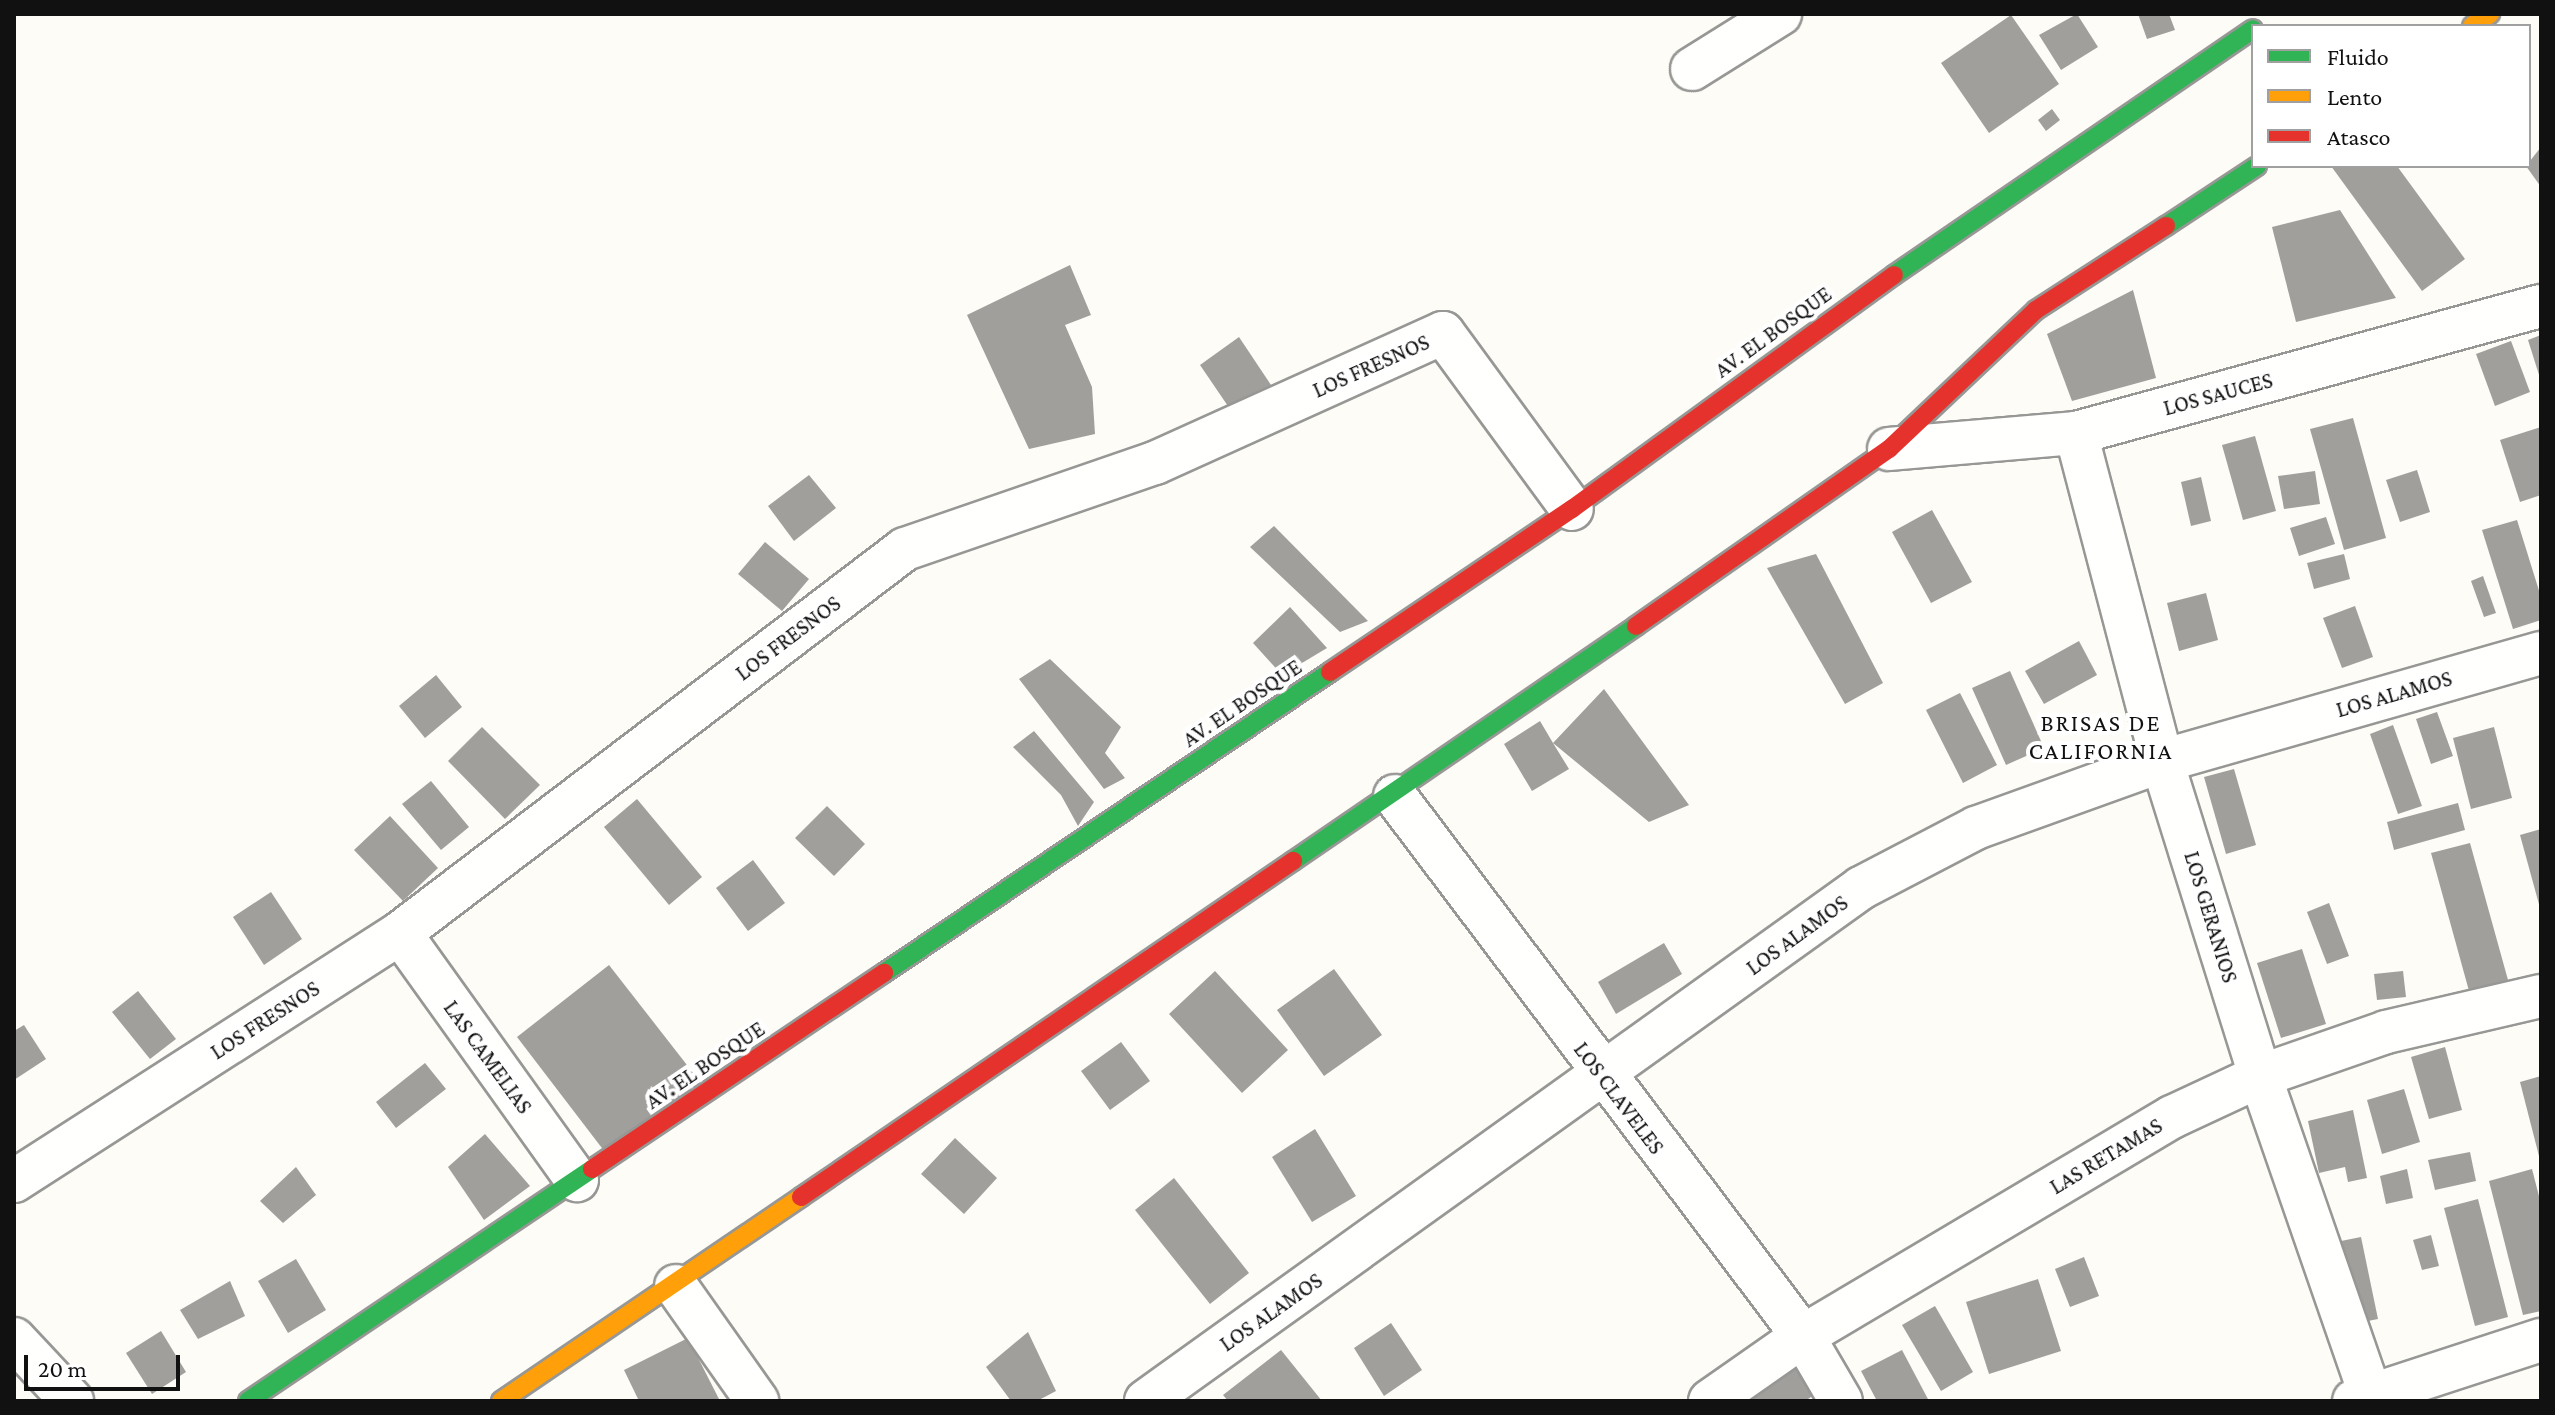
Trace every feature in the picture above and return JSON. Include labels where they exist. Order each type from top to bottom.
[{"type":"street","points":[[1692,69],[1780,14]]},
{"type":"street","name":"AV. EL BOSQUE","points":[[248,1401],[1572,509],[1826,322],[2251,30]]},
{"type":"street","points":[[501,1401],[676,1286],[1395,796],[1889,449],[2036,310],[2254,168]]},
{"type":"street","name":"LOS SAUCES","points":[[1889,449],[2076,433],[2541,306]]},
{"type":"street","name":"LOS FRESNOS","points":[[14,1181],[400,933],[905,549],[1155,463],[1443,333],[1572,509]]},
{"type":"street","name":"LOS GERANIOS","points":[[2076,433],[2162,761],[2362,1397]]},
{"type":"street","name":"LOS ALAMOS","points":[[1146,1401],[1861,888],[1976,828],[2162,761],[2541,653]]},
{"type":"street","name":"LOS CLAVELES","points":[[1395,796],[1601,1077],[1803,1336],[1841,1401]]},
{"type":"street","name":"LAS CAMELIAS","points":[[400,933],[577,1180]]},
{"type":"street","name":"LAS RETAMAS","points":[[1710,1401],[1803,1336],[2172,1117],[2260,1076],[2386,1032],[2541,996]]},
{"type":"street","points":[[676,1286],[757,1401]]},
{"type":"street","points":[[14,1339],[72,1401]]},
{"type":"street","points":[[2362,1397],[2541,1340]]},
{"type":"building","points":[[2077,14],[2098,47],[2061,70],[2039,35]]},
{"type":"building","points":[[2138,14],[2169,14],[2175,30],[2147,39]]},
{"type":"building","points":[[2011,15],[2059,84],[1989,133],[1941,63]]},
{"type":"building","points":[[2052,109],[2060,120],[2046,131],[2038,120]]},
{"type":"building","points":[[2541,147],[2541,187],[2527,168],[2531,168],[2531,160]]},
{"type":"building","points":[[2332,168],[2398,168],[2465,259],[2422,291]]},
{"type":"building","points":[[2340,210],[2396,298],[2296,322],[2272,227]]},
{"type":"building","points":[[1070,265],[1091,315],[1065,325],[1092,387],[1095,434],[1029,449],[967,315]]},
{"type":"building","points":[[2133,290],[2156,378],[2072,401],[2047,334]]},
{"type":"building","points":[[2541,335],[2541,378],[2540,378],[2528,340]]},
{"type":"building","points":[[1239,337],[1271,385],[1232,412],[1200,365]]},
{"type":"building","points":[[2511,341],[2530,392],[2495,406],[2476,354]]},
{"type":"building","points":[[2353,418],[2386,538],[2344,550],[2310,429]]},
{"type":"building","points":[[2541,427],[2541,495],[2520,502],[2500,440]]},
{"type":"building","points":[[2255,436],[2276,511],[2243,520],[2222,445]]},
{"type":"building","points":[[2417,470],[2430,512],[2400,522],[2386,480]]},
{"type":"building","points":[[2315,471],[2320,504],[2284,509],[2278,476]]},
{"type":"building","points":[[809,475],[836,508],[794,541],[768,506]]},
{"type":"building","points":[[2201,477],[2211,521],[2191,526],[2181,482]]},
{"type":"building","points":[[1932,510],[1972,582],[1931,603],[1892,532]]},
{"type":"building","points":[[2326,517],[2335,544],[2299,556],[2290,528]]},
{"type":"building","points":[[2517,520],[2541,597],[2541,620],[2513,629],[2482,530]]},
{"type":"building","points":[[1274,526],[1368,621],[1340,632],[1250,547]]},
{"type":"building","points":[[765,542],[809,579],[782,611],[738,574]]},
{"type":"building","points":[[1816,554],[1883,683],[1845,704],[1767,568]]},
{"type":"building","points":[[2344,554],[2350,579],[2314,589],[2307,563]]},
{"type":"building","points":[[2483,576],[2496,613],[2484,617],[2471,581]]},
{"type":"building","points":[[2206,593],[2218,640],[2179,651],[2167,603]]},
{"type":"building","points":[[2355,606],[2373,657],[2342,668],[2323,618]]},
{"type":"building","points":[[1290,607],[1327,648],[1282,675],[1253,643]]},
{"type":"building","points":[[2079,641],[2097,675],[2044,704],[2025,671]]},
{"type":"building","points":[[1050,659],[1121,727],[1105,753],[1125,778],[1104,789],[1019,679]]},
{"type":"building","points":[[2010,671],[2044,748],[2006,765],[1972,688]]},
{"type":"building","points":[[436,675],[462,707],[425,738],[399,706]]},
{"type":"building","points":[[1604,689],[1689,805],[1649,822],[1553,743]]},
{"type":"building","points":[[1960,693],[1997,765],[1963,783],[1926,710]]},
{"type":"building","points":[[2437,712],[2453,756],[2431,764],[2416,719]]},
{"type":"building","points":[[1540,721],[1569,769],[1532,791],[1504,744]]},
{"type":"building","points":[[2393,725],[2422,806],[2398,814],[2370,734]]},
{"type":"building","points":[[482,727],[540,785],[505,819],[448,761]]},
{"type":"building","points":[[2494,727],[2512,798],[2471,809],[2453,738]]},
{"type":"building","points":[[1034,731],[1094,802],[1078,826],[1061,795],[1013,747]]},
{"type":"building","points":[[2234,769],[2256,845],[2226,854],[2204,777]]},
{"type":"building","points":[[431,781],[469,827],[441,850],[402,804]]},
{"type":"building","points":[[637,799],[702,877],[669,905],[604,827]]},
{"type":"building","points":[[2458,803],[2465,830],[2394,850],[2387,822]]},
{"type":"building","points":[[827,806],[865,844],[834,876],[795,838]]},
{"type":"building","points":[[390,816],[438,868],[403,901],[354,850]]},
{"type":"building","points":[[2541,829],[2541,908],[2540,908],[2520,835]]},
{"type":"building","points":[[2470,843],[2508,980],[2469,991],[2431,853]]},
{"type":"building","points":[[753,860],[785,903],[748,931],[716,888]]},
{"type":"building","points":[[271,892],[302,939],[264,965],[233,917]]},
{"type":"building","points":[[2329,903],[2349,956],[2327,964],[2307,912]]},
{"type":"building","points":[[1664,943],[1682,974],[1616,1014],[1598,982]]},
{"type":"building","points":[[2302,949],[2326,1024],[2281,1038],[2257,963]]},
{"type":"building","points":[[609,965],[701,1083],[608,1156],[517,1037]]},
{"type":"building","points":[[1334,969],[1382,1035],[1324,1076],[1277,1010]]},
{"type":"building","points":[[1215,971],[1288,1050],[1242,1093],[1169,1014]]},
{"type":"building","points":[[2403,971],[2406,997],[2377,1000],[2374,974]]},
{"type":"building","points":[[138,991],[176,1039],[150,1059],[112,1012]]},
{"type":"building","points":[[24,1025],[46,1059],[14,1080],[14,1031]]},
{"type":"building","points":[[1121,1042],[1150,1081],[1110,1110],[1081,1071]]},
{"type":"building","points":[[2445,1047],[2462,1110],[2429,1119],[2411,1057]]},
{"type":"building","points":[[425,1063],[446,1089],[396,1128],[376,1102]]},
{"type":"building","points":[[2541,1076],[2541,1160],[2540,1160],[2520,1082]]},
{"type":"building","points":[[2404,1089],[2420,1142],[2382,1154],[2367,1100]]},
{"type":"building","points":[[2353,1110],[2367,1178],[2348,1182],[2345,1167],[2319,1173],[2308,1121]]},
{"type":"building","points":[[1315,1129],[1356,1196],[1312,1222],[1272,1157]]},
{"type":"building","points":[[485,1134],[530,1186],[484,1220],[448,1167]]},
{"type":"building","points":[[955,1138],[997,1178],[964,1214],[921,1174]]},
{"type":"building","points":[[2470,1152],[2476,1181],[2435,1190],[2428,1160]]},
{"type":"building","points":[[296,1167],[316,1195],[283,1223],[260,1201]]},
{"type":"building","points":[[2407,1169],[2413,1198],[2386,1204],[2380,1176]]},
{"type":"building","points":[[2532,1169],[2541,1204],[2541,1311],[2523,1315],[2489,1181]]},
{"type":"building","points":[[1174,1178],[1249,1273],[1210,1304],[1135,1210]]},
{"type":"building","points":[[2478,1199],[2508,1317],[2475,1326],[2444,1208]]},
{"type":"building","points":[[2431,1235],[2439,1266],[2422,1270],[2413,1240]]},
{"type":"building","points":[[2361,1237],[2378,1319],[2348,1325],[2331,1243]]},
{"type":"building","points":[[2084,1257],[2099,1296],[2070,1307],[2055,1269]]},
{"type":"building","points":[[296,1259],[326,1310],[288,1333],[258,1281]]},
{"type":"building","points":[[2038,1279],[2061,1351],[1989,1374],[1966,1302]]},
{"type":"building","points":[[230,1281],[245,1316],[198,1339],[180,1310]]},
{"type":"building","points":[[1935,1306],[1973,1372],[1941,1391],[1902,1325]]},
{"type":"building","points":[[1391,1323],[1422,1370],[1384,1396],[1354,1348]]},
{"type":"building","points":[[161,1331],[186,1372],[152,1394],[126,1353]]},
{"type":"building","points":[[1028,1332],[1056,1391],[1037,1401],[1011,1401],[986,1367]]},
{"type":"building","points":[[688,1338],[720,1401],[639,1401],[624,1370]]},
{"type":"building","points":[[1281,1350],[1322,1401],[1228,1401],[1223,1395]]},
{"type":"building","points":[[1902,1350],[1929,1401],[1877,1401],[1861,1371]]},
{"type":"building","points":[[1791,1361],[1814,1395],[1805,1401],[1734,1401]]},
{"type":"traffic: fast","points":[[1894,275],[2251,30]]},
{"type":"traffic: fast","points":[[2166,226],[2254,168]]},
{"type":"traffic: fast","points":[[1293,861],[1636,626]]},
{"type":"traffic: fast","points":[[884,973],[1330,672]]},
{"type":"traffic: fast","points":[[248,1401],[592,1169]]},
{"type":"traffic: slow","points":[[2475,24],[2490,14]]},
{"type":"traffic: slow","points":[[501,1401],[801,1197]]},
{"type":"traffic: jam","points":[[1636,626],[1889,449],[2036,310],[2166,226]]},
{"type":"traffic: jam","points":[[1330,672],[1572,509],[1894,275]]},
{"type":"traffic: jam","points":[[801,1197],[1293,861]]},
{"type":"traffic: jam","points":[[592,1169],[884,973]]},
{"type":"district","name":"BRISAS DE CALIFORNIA","points":[[2101,737]]}]
